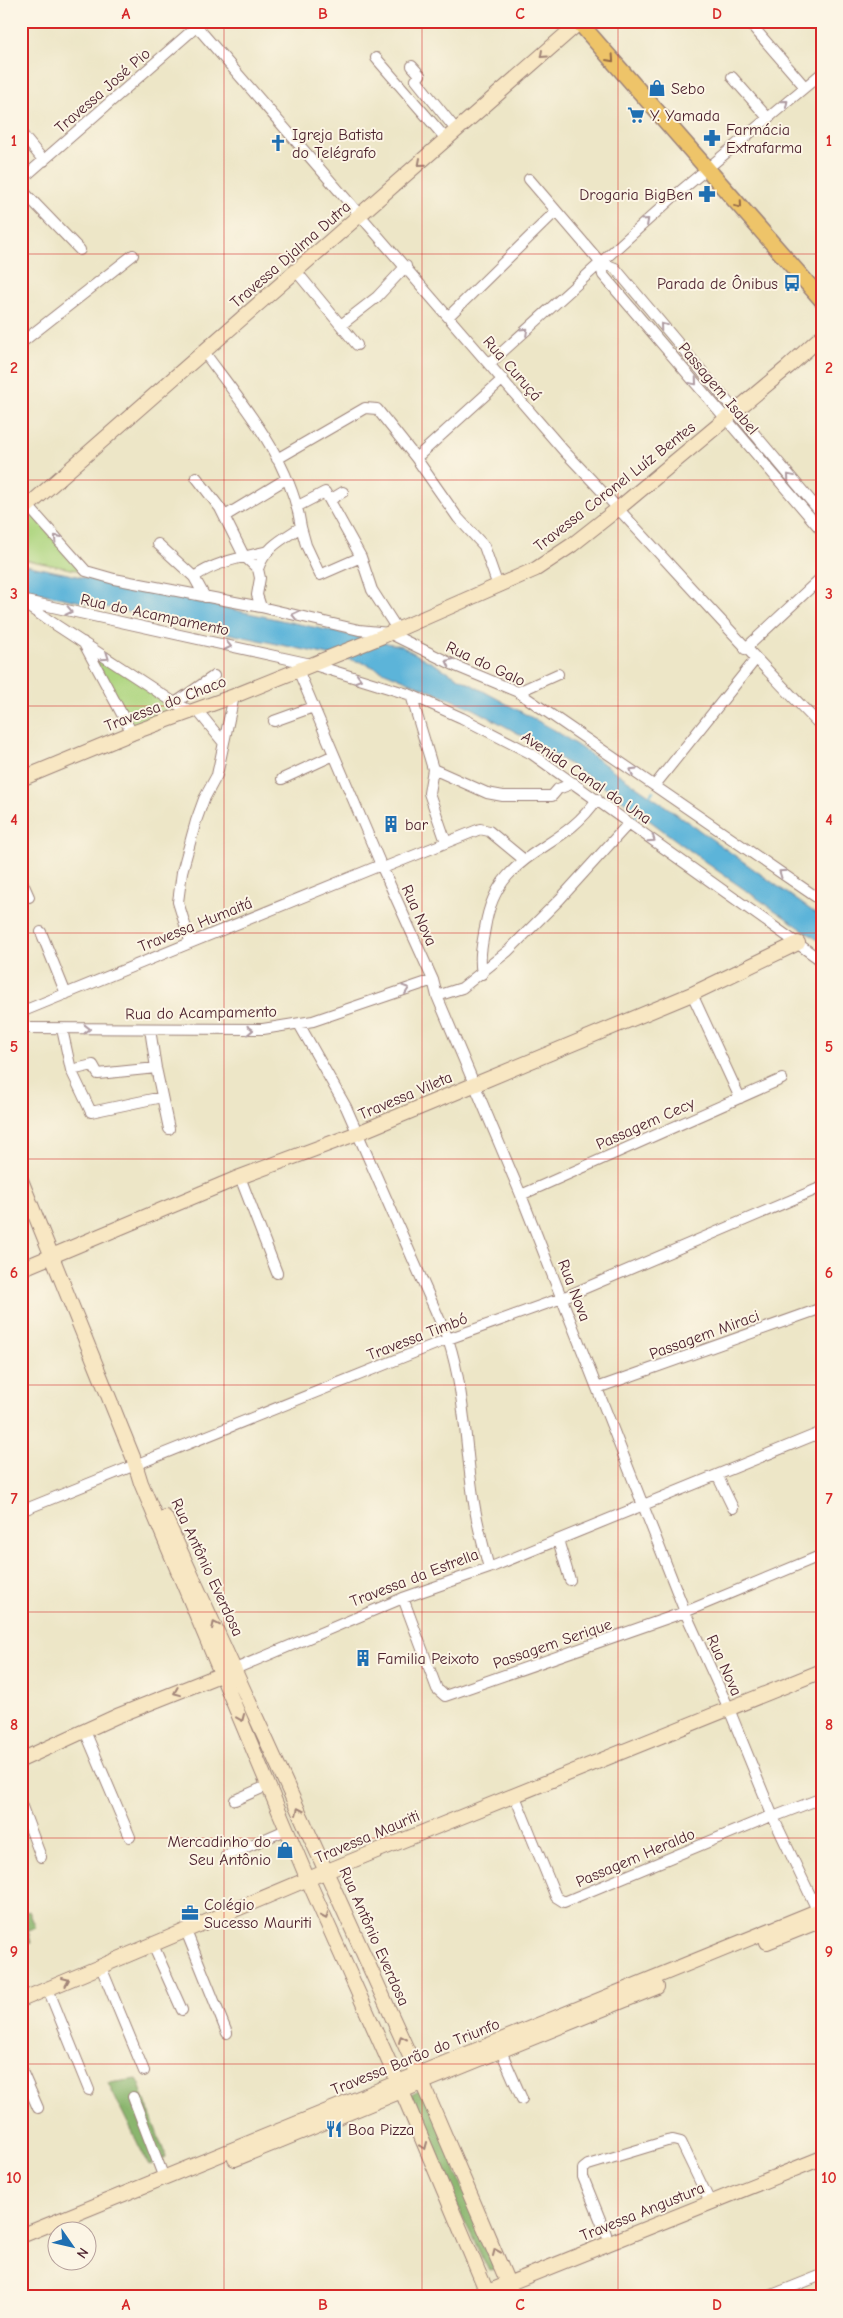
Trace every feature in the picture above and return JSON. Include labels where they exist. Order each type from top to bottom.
[{"type":"main road","points":[[579,22],[822,300]]},
{"type":"street","points":[[748,21],[804,88]]},
{"type":"street","name":"Travessa Djalma Dutra","points":[[23,506],[204,352],[452,136],[579,22]]},
{"type":"street","name":"Travessa José Pio","points":[[21,180],[197,23]]},
{"type":"street","name":"Rua Curuçá","points":[[197,23],[564,451],[619,508],[755,660],[822,727]]},
{"type":"street","points":[[376,58],[452,136]]},
{"type":"street","points":[[412,66],[420,76],[416,80],[452,136]]},
{"type":"street","points":[[489,364],[600,262],[708,168],[822,73]]},
{"type":"street","points":[[732,77],[768,118]]},
{"type":"street","points":[[21,133],[44,161]]},
{"type":"street","name":"Passagem Isabel","points":[[529,179],[600,262],[603,275],[822,514]]},
{"type":"street","points":[[21,189],[80,250]]},
{"type":"street","points":[[448,317],[556,211]]},
{"type":"street","points":[[21,343],[133,255]]},
{"type":"street","points":[[341,325],[377,297],[406,266]]},
{"type":"street","points":[[296,271],[357,345]]},
{"type":"street","name":"Travessa Coronel Luíz Bentes","points":[[316,663],[536,569],[619,508],[788,367],[822,336]]},
{"type":"street","points":[[204,352],[261,429],[277,459],[298,506],[306,545],[320,575],[361,557]]},
{"type":"street","points":[[416,458],[503,379]]},
{"type":"street","points":[[277,459],[365,408],[377,409],[416,458],[458,518],[484,546],[498,586]]},
{"type":"street","name":"Passagem Isabel","points":[[731,415],[822,531]]},
{"type":"street","points":[[196,476],[225,516],[244,556],[258,569]]},
{"type":"street","points":[[225,516],[286,478]]},
{"type":"street","points":[[298,506],[325,492],[361,557],[390,633]]},
{"type":"street","points":[[330,500],[343,492]]},
{"type":"street","name":"Rua do Galo","points":[[23,506],[86,571],[114,580],[261,608],[359,630],[390,633],[458,667],[518,692],[822,901]]},
{"type":"street","points":[[261,608],[257,595],[260,578],[258,569],[262,558],[271,547],[301,527]]},
{"type":"street","points":[[158,544],[194,577],[205,597]]},
{"type":"street","points":[[194,577],[205,570],[244,556],[268,551]]},
{"type":"street","points":[[745,649],[822,577]]},
{"type":"street","points":[[21,601],[175,704],[194,711],[223,742]]},
{"type":"street","name":"Rua do Acampamento","points":[[21,601],[316,663]]},
{"type":"street","points":[[83,641],[132,733]]},
{"type":"street","points":[[655,785],[755,660]]},
{"type":"street","name":"Travessa do Chaco","points":[[21,779],[132,733],[234,696],[316,663]]},
{"type":"street","name":"Avenida Canal do Una","points":[[316,663],[410,695],[528,751],[822,960]]},
{"type":"street","name":"Rua Nova","points":[[298,670],[382,867],[433,980],[437,996],[476,1084],[685,1612],[729,1709],[773,1816],[821,1916]]},
{"type":"street","points":[[518,692],[558,674]]},
{"type":"street","points":[[175,704],[214,676]]},
{"type":"street","points":[[410,695],[432,769],[429,793],[446,842]]},
{"type":"street","points":[[190,941],[178,902],[182,872],[196,821],[204,799],[217,775],[234,696]]},
{"type":"street","points":[[274,721],[314,707]]},
{"type":"street","points":[[282,779],[334,755]]},
{"type":"street","points":[[432,769],[487,793],[503,796],[552,796],[558,789],[574,783]]},
{"type":"street","points":[[482,974],[479,958],[488,907],[503,880],[524,859],[581,820],[597,799]]},
{"type":"street","points":[[437,996],[462,988],[482,974],[533,927],[629,823]]},
{"type":"street","name":"Travessa Humaitá","points":[[21,1012],[190,941],[476,829],[485,829],[524,859]]},
{"type":"street","points":[[21,879],[28,898]]},
{"type":"street","points":[[41,932],[66,994]]},
{"type":"street","name":"Travessa Vileta","points":[[21,1269],[240,1177],[358,1133],[692,994],[798,943]]},
{"type":"street","name":"Rua do Acampamento","points":[[21,1028],[242,1030],[298,1024],[433,980]]},
{"type":"street","points":[[692,994],[740,1098]]},
{"type":"street","points":[[298,1024],[346,1107],[448,1339],[456,1362],[464,1403],[477,1525],[489,1568]]},
{"type":"street","points":[[150,1028],[156,1068],[169,1128]]},
{"type":"street","points":[[62,1029],[71,1070],[91,1112],[162,1097]]},
{"type":"street","points":[[71,1070],[93,1065],[98,1074],[156,1068]]},
{"type":"street","name":"Passagem Cecy","points":[[521,1195],[782,1079]]},
{"type":"street","points":[[240,1177],[277,1273]]},
{"type":"street","name":"Rua Antônio Everdosa","points":[[21,1180],[136,1462],[229,1671],[314,1843],[420,2078],[514,2297]]},
{"type":"street","name":"Travessa Timbó","points":[[21,1511],[136,1462],[448,1339],[562,1298],[822,1187]]},
{"type":"street","name":"Passagem Miraci","points":[[597,1388],[822,1308]]},
{"type":"street","name":"Travessa da Estrella","points":[[21,1760],[85,1731],[403,1598],[489,1568],[822,1432]]},
{"type":"street","points":[[717,1475],[733,1508]]},
{"type":"street","points":[[558,1540],[570,1580]]},
{"type":"street","points":[[685,1612],[822,1555]]},
{"type":"street","name":"Passagem Serique","points":[[403,1598],[437,1689],[446,1696],[685,1612]]},
{"type":"street","name":"Rua Antônio Everdosa","points":[[229,1671],[269,1785],[308,1880],[400,2087],[483,2295]]},
{"type":"street","name":"Travessa Mauriti","points":[[21,2000],[326,1871],[822,1671]]},
{"type":"street","points":[[85,1731],[130,1838]]},
{"type":"street","points":[[234,1800],[269,1785]]},
{"type":"street","name":"Passagem Heraldo","points":[[514,1794],[556,1897],[561,1902],[570,1901],[773,1816]]},
{"type":"street","points":[[773,1816],[822,1798]]},
{"type":"street","points":[[21,1804],[41,1857]]},
{"type":"street","points":[[226,1856],[288,1829]]},
{"type":"street","points":[[296,1850],[301,1853],[307,1853],[312,1849],[314,1843]]},
{"type":"street","name":"Travessa Barão do Triunfo","points":[[84,2220],[182,2176],[821,1916]]},
{"type":"street","points":[[186,1931],[227,2033]]},
{"type":"street","points":[[153,1945],[182,2010]]},
{"type":"street","points":[[101,1967],[144,2072]]},
{"type":"street","points":[[48,1989],[89,2090]]},
{"type":"street","name":"Travessa Barão do Triunfo","points":[[420,2078],[501,2051],[607,2002]]},
{"type":"street","points":[[501,2051],[522,2099]]},
{"type":"street","points":[[21,2069],[38,2108]]},
{"type":"street","points":[[133,2097],[164,2178]]},
{"type":"street","points":[[606,2234],[582,2177],[583,2169],[588,2165],[673,2140],[681,2142],[710,2202]]},
{"type":"street","name":"Travessa Angustura","points":[[483,2295],[822,2158]]},
{"type":"street","name":"Travessa Barão do Triunfo","points":[[21,2236],[164,2178],[182,2176]]},
{"type":"street","name":"Travessa Barão do Triunfo","points":[[21,2246],[48,2235]]},
{"type":"street","points":[[767,2297],[822,2275]]},
{"type":"green space","points":[[27,504],[81,571],[21,559],[21,509]]},
{"type":"green space","points":[[87,644],[185,710],[136,734]]},
{"type":"green space","points":[[29,1911],[36,1928],[28,1930],[31,1943],[25,1944],[21,1938],[21,1914]]},
{"type":"green space","points":[[137,2079],[166,2157],[149,2166],[108,2083]]},
{"type":"green space","points":[[424,2087],[495,2270],[489,2271],[404,2098]]},
{"type":"water","points":[[21,564],[401,646],[556,731],[671,810],[822,918],[822,943],[715,869],[599,783],[532,741],[474,709],[361,662],[21,589]]},
{"type":"waterway","points":[[648,798],[653,791]]},
{"type":"waterway","points":[[634,818],[639,811]]},
{"type":"place","name":"Sebo","points":[[657,88]]},
{"type":"place","name":"Y. Yamada","points":[[636,115]]},
{"type":"place","name":"Farmácia Extrafarma","points":[[712,138]]},
{"type":"place","name":"Igreja Batista do Telégrafo","points":[[278,143]]},
{"type":"place","name":"Drogaria BigBen","points":[[707,194]]},
{"type":"place","name":"Parada de Ônibus","points":[[792,283]]},
{"type":"place","name":"bar","points":[[391,824]]},
{"type":"place","name":"Familia Peixoto","points":[[363,1658]]},
{"type":"place","name":"Mercadinho do Seu Antônio","points":[[285,1850]]},
{"type":"place","name":"Colégio Sucesso Mauriti","points":[[190,1913]]},
{"type":"place","name":"Boa Pizza","points":[[334,2129]]}]
